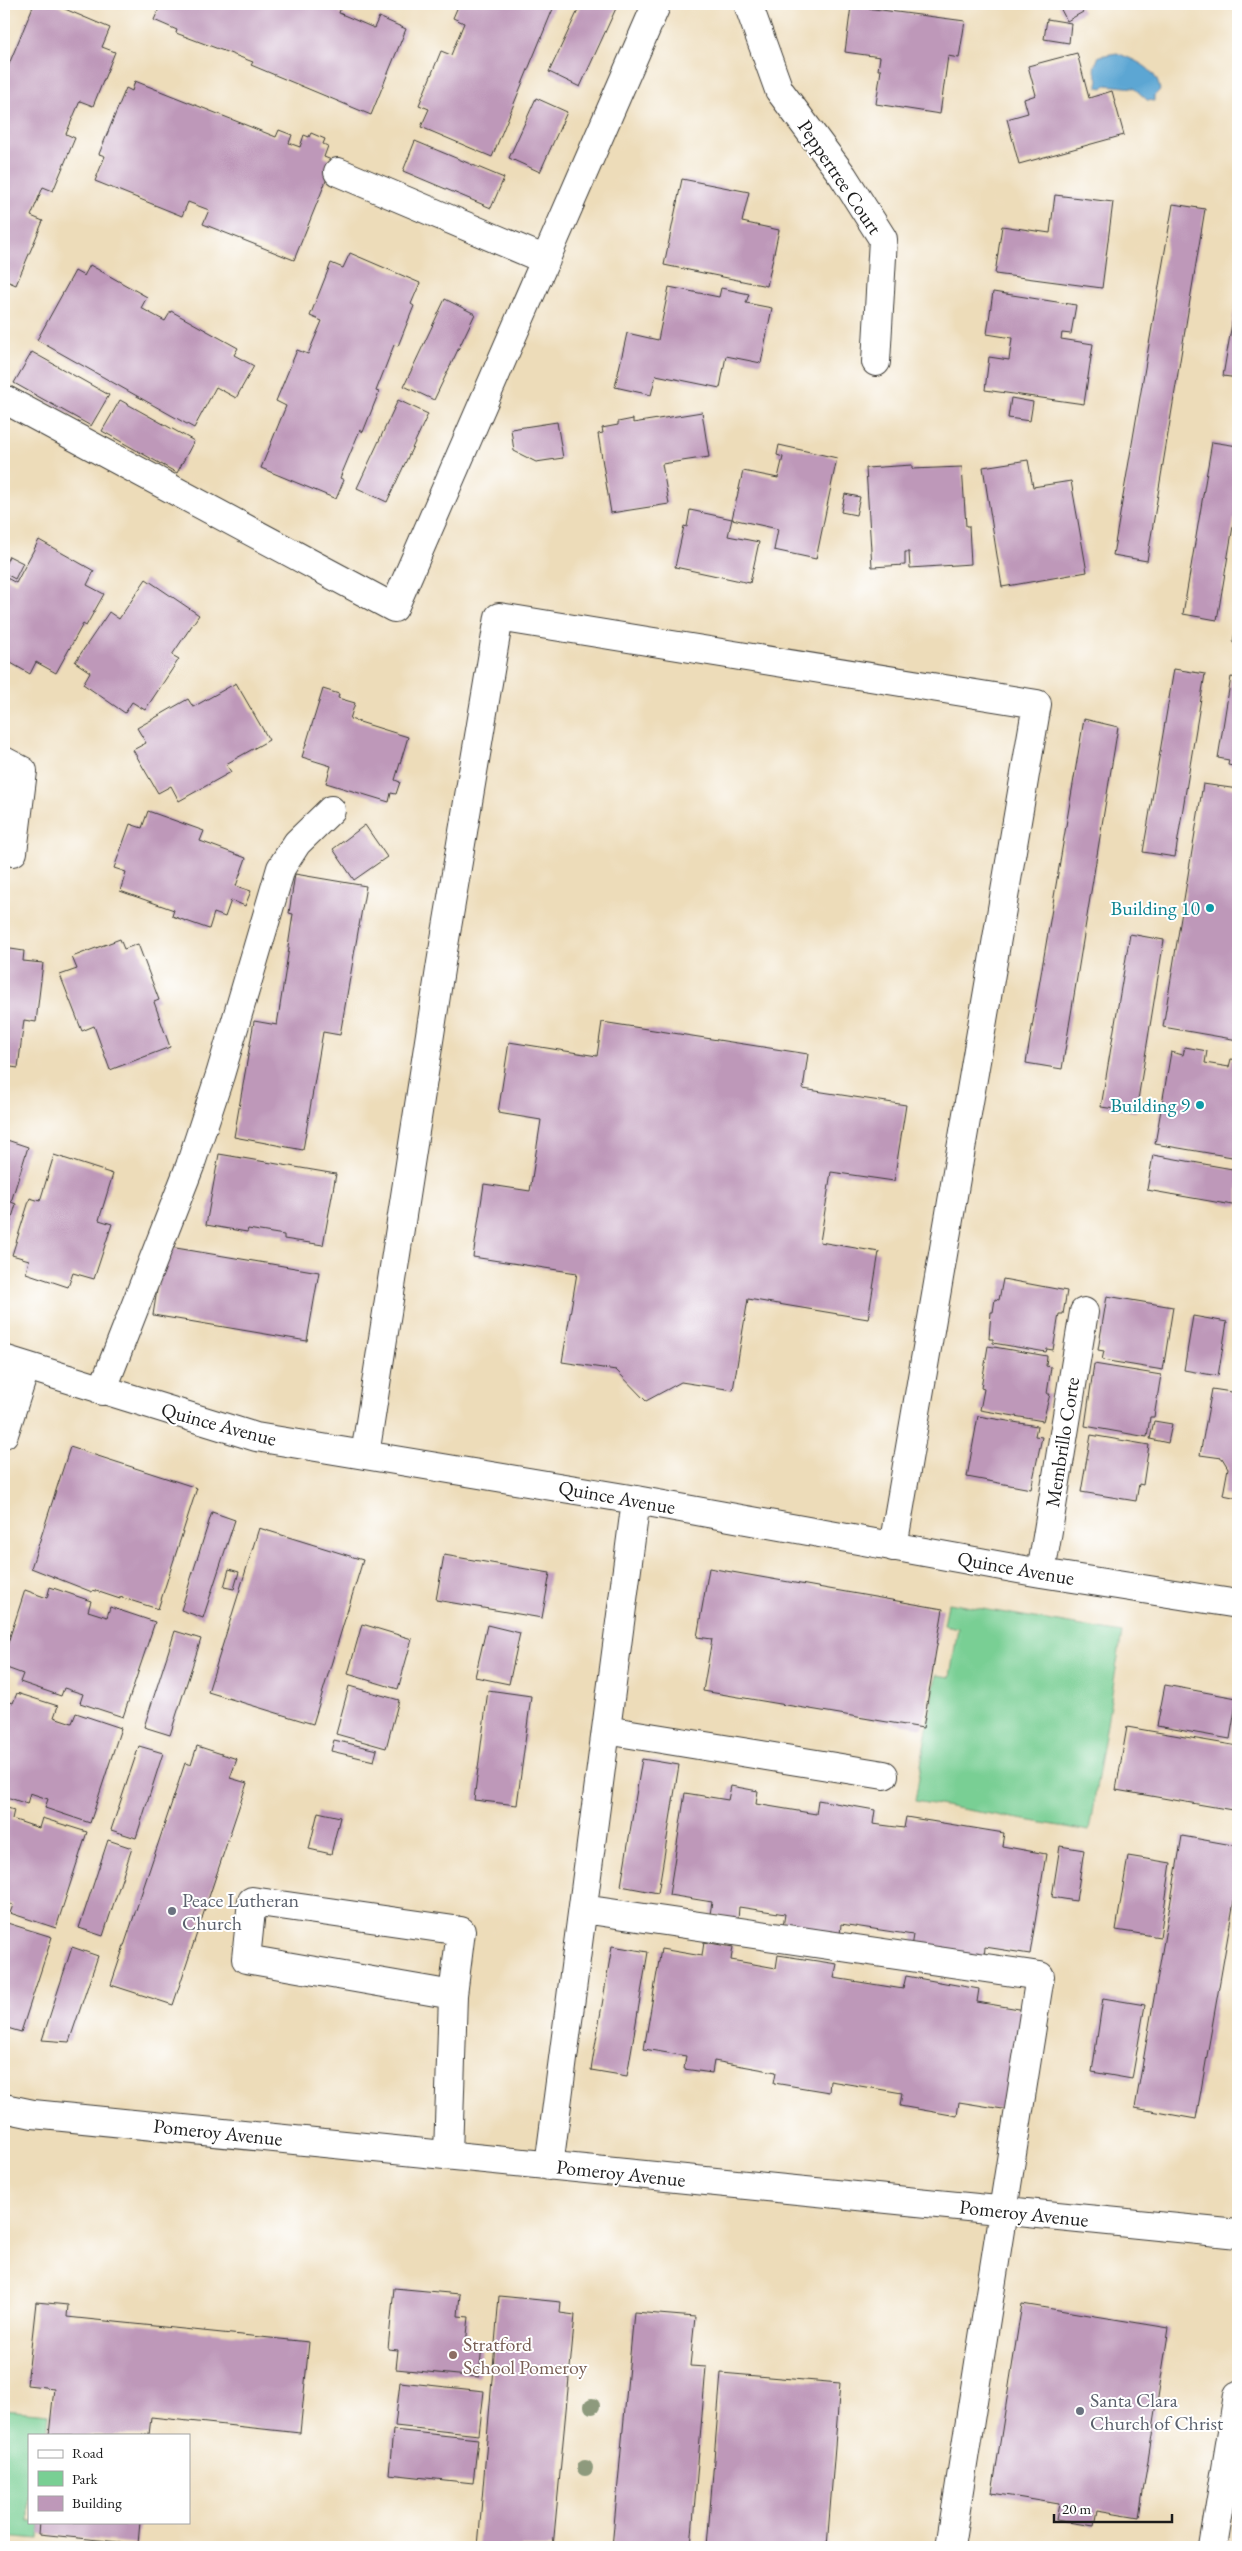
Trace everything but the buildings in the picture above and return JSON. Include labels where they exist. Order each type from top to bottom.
[{"type":"street","points":[[4,399],[394,608],[655,8],[654,4]]},
{"type":"street","name":"Peppertree Court","points":[[748,4],[779,90],[843,176],[883,239],[876,362]]},
{"type":"street","points":[[338,172],[546,260]]},
{"type":"street","points":[[365,1455],[441,963],[499,617],[1037,704],[893,1547]]},
{"type":"street","points":[[4,761],[23,771],[13,852]]},
{"type":"street","points":[[102,1391],[190,1166],[220,1075],[281,868],[297,843],[331,810]]},
{"type":"street","name":"Membrillo Corte","points":[[1041,1573],[1084,1312]]},
{"type":"street","points":[[4,1434],[15,1363]]},
{"type":"street","name":"Quince Avenue","points":[[15,1363],[102,1391],[256,1436],[636,1500],[1041,1573],[1238,1604]]},
{"type":"street","points":[[550,2166],[636,1500]]},
{"type":"street","points":[[606,1730],[884,1775]]},
{"type":"street","points":[[448,2155],[453,1995],[460,1931],[252,1901],[246,1958],[453,1995]]},
{"type":"street","points":[[583,1909],[1040,1976],[950,2547]]},
{"type":"street","name":"Pomeroy Avenue","points":[[4,2108],[33,2114],[1004,2211],[1237,2227]]},
{"type":"street","points":[[1212,2547],[1228,2514],[1238,2395]]},
{"type":"green space","points":[[948,1603],[1122,1633],[1089,1831],[915,1801],[936,1675],[950,1677],[958,1628],[944,1625]]},
{"type":"green space","points":[[4,2410],[49,2414],[47,2434],[28,2434],[28,2524],[40,2524],[39,2539],[4,2536]]},
{"type":"water","points":[[1117,53],[1150,70],[1158,82],[1160,90],[1154,96],[1154,101],[1147,100],[1134,88],[1106,85],[1103,88],[1097,87],[1098,79],[1094,68],[1099,56]]},
{"type":"place","name":"Building 10","points":[[1210,908]]},
{"type":"place","name":"Building 9","points":[[1200,1105]]},
{"type":"place","name":"Peace Lutheran Church","points":[[172,1911]]},
{"type":"place","name":"Stratford School Pomeroy","points":[[453,2355]]},
{"type":"place","name":"Santa Clara Church of Christ","points":[[1080,2411]]}]
